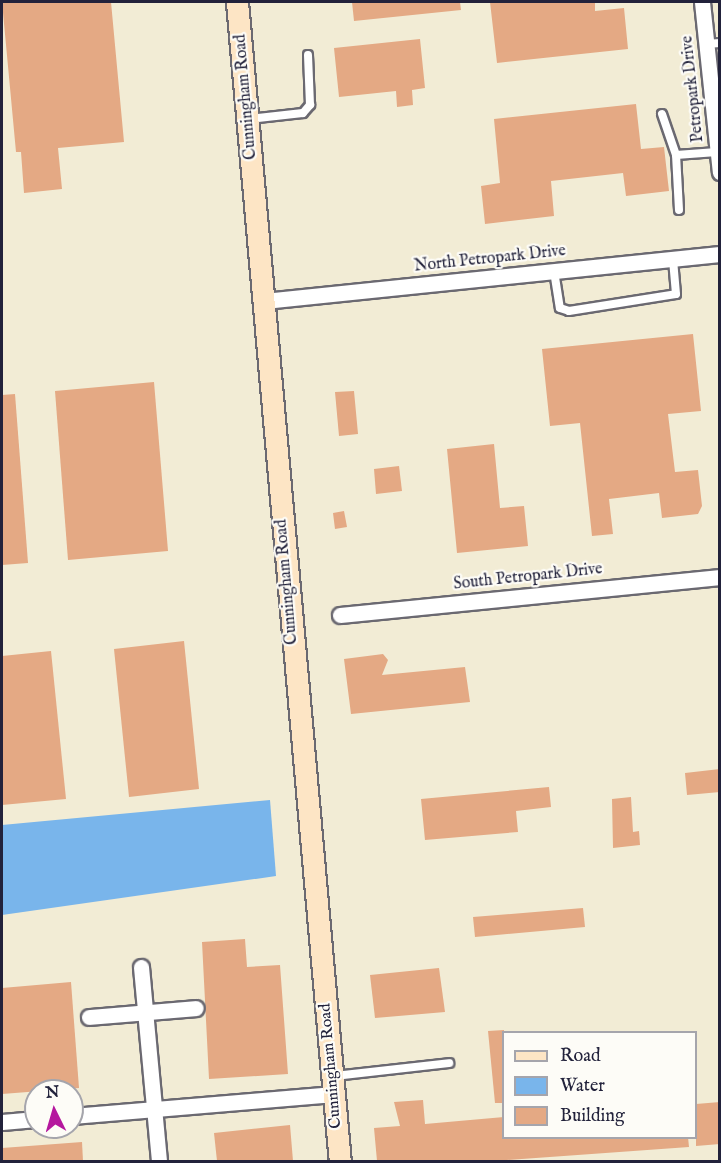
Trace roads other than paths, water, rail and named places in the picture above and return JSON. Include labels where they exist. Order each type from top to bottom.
[{"type":"street","name":"Cunningham Road","points":[[237,2],[340,1161]]},
{"type":"street","name":"Petropark Drive","points":[[702,2],[713,43],[720,172]]},
{"type":"street","name":"North Petropark Drive","points":[[264,301],[720,254]]},
{"type":"street","name":"South Petropark Drive","points":[[340,615],[720,577]]},
{"type":"street","points":[[141,967],[159,1161]]},
{"type":"street","points":[[89,1017],[196,1008]]},
{"type":"street","points":[[84,1115],[155,1109],[333,1085]]},
{"type":"street","points":[[2,1122],[24,1120]]},
{"type":"lane","points":[[248,120],[303,113],[313,97],[308,55]]},
{"type":"lane","points":[[662,114],[676,156],[679,210]]},
{"type":"lane","points":[[676,156],[718,148]]},
{"type":"lane","points":[[554,271],[560,308],[569,311],[676,294],[673,259]]},
{"type":"lane","points":[[333,1085],[449,1063]]},
{"type":"water","points":[[270,800],[276,876],[2,915],[2,825]]}]
